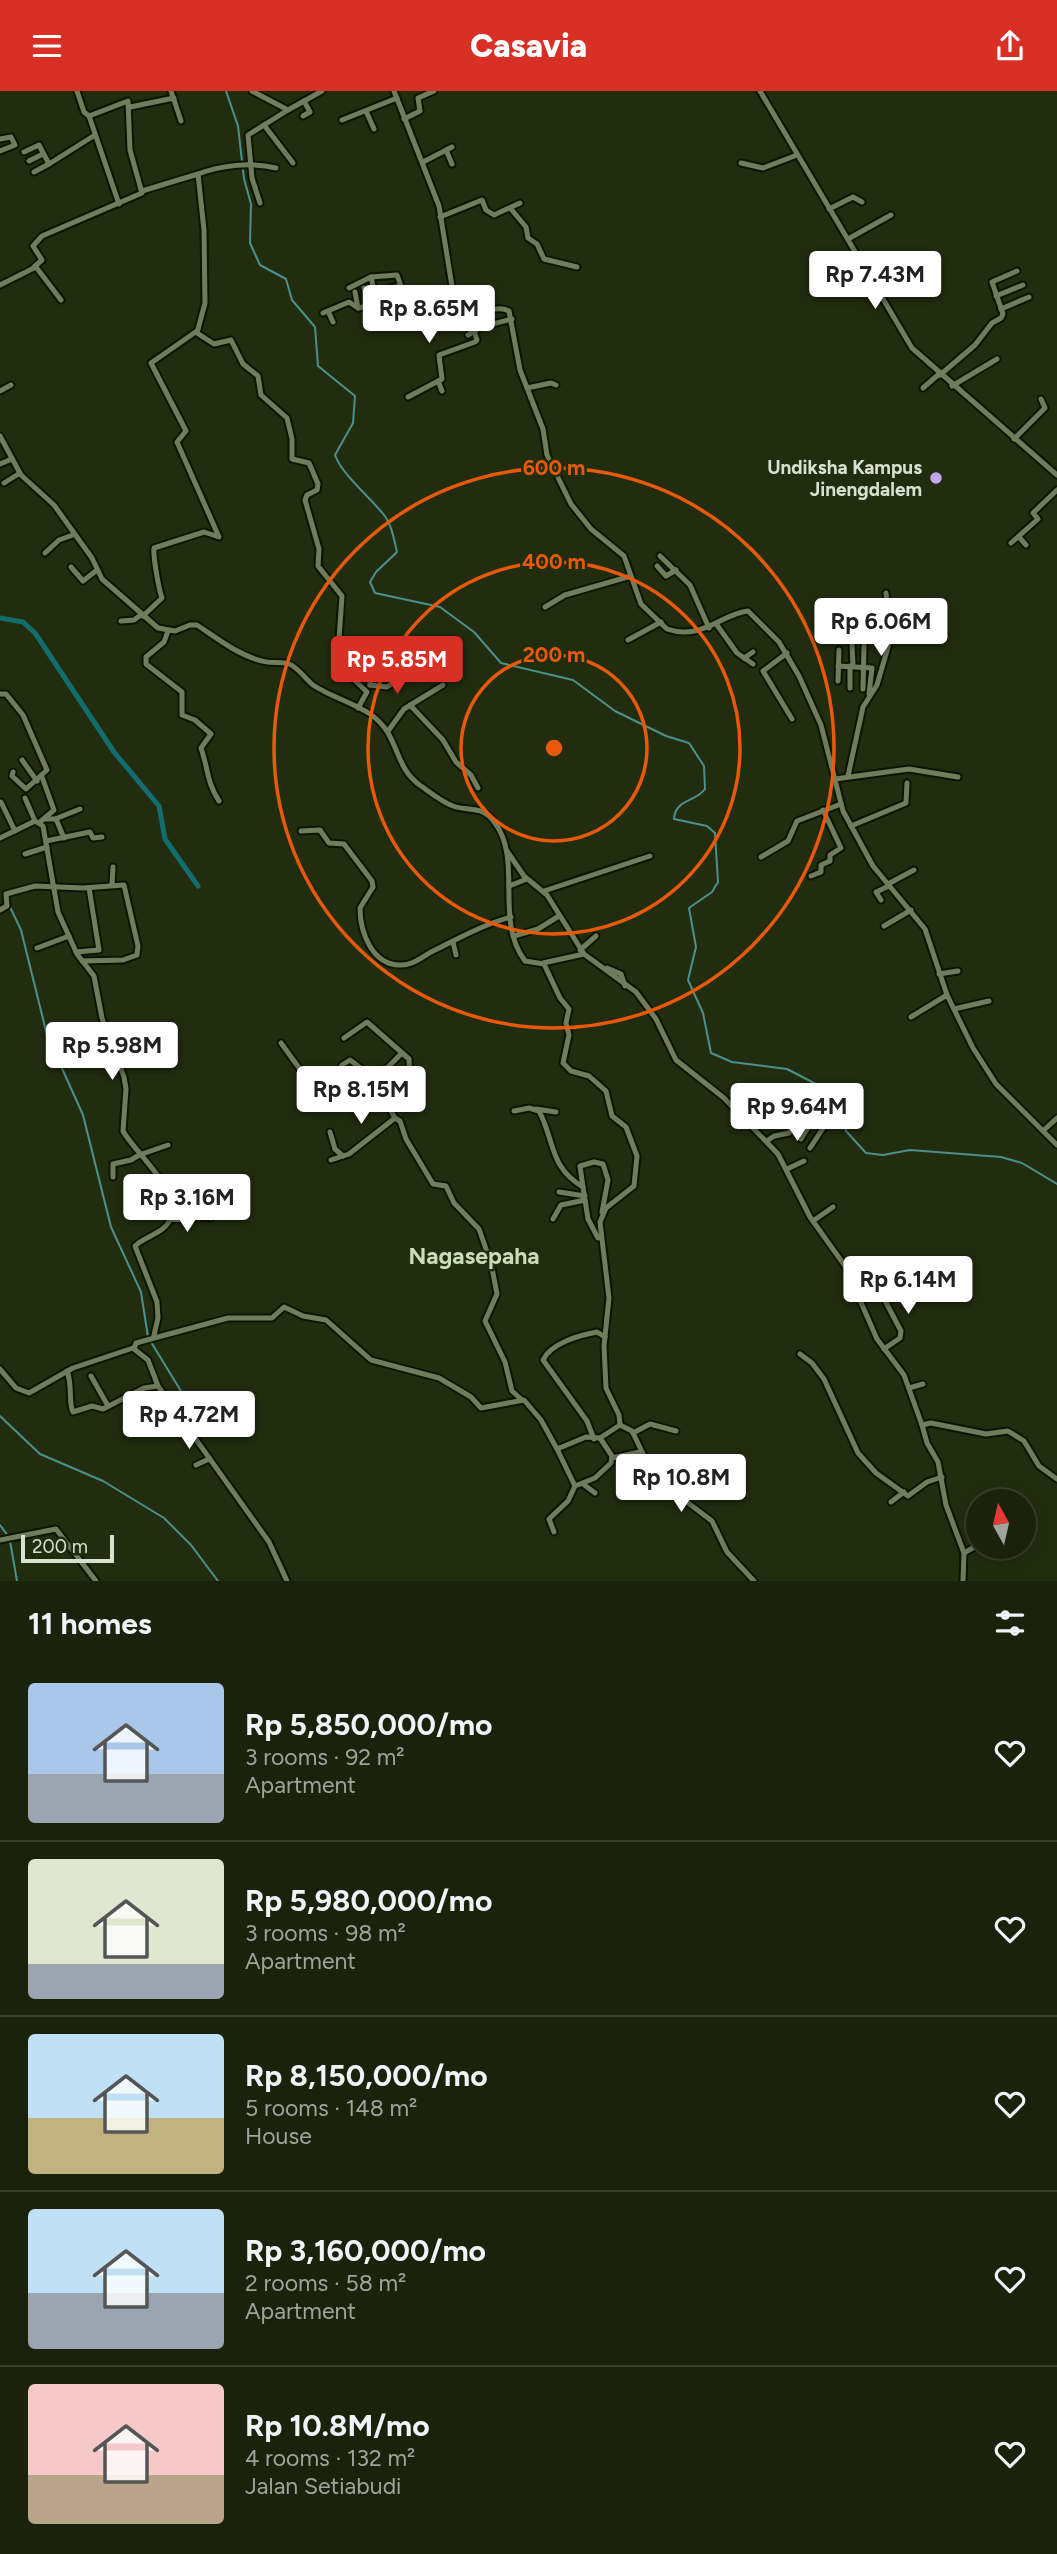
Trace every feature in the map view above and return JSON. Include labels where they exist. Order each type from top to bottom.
[{"type":"street","points":[[77,91],[84,112],[89,116],[119,204]]},
{"type":"street","points":[[171,91],[181,121]]},
{"type":"street","points":[[252,91],[288,110]]},
{"type":"street","points":[[306,91],[311,97]]},
{"type":"street","points":[[260,203],[251,165],[248,135],[322,91]]},
{"type":"street","points":[[404,119],[420,111],[418,98],[434,91]]},
{"type":"street","points":[[760,91],[912,348],[952,386],[1057,475]]},
{"type":"street","points":[[342,120],[366,111],[396,94],[423,162],[440,217],[458,318],[500,308],[509,311],[519,366],[542,429],[547,455],[571,504],[591,529],[621,552],[642,606],[673,631],[709,628],[736,614],[751,612],[787,653],[821,725],[841,804],[851,827],[889,885],[927,934],[947,995],[970,1043],[996,1084],[1045,1129],[1057,1145]]},
{"type":"street","points":[[130,107],[174,98]]},
{"type":"street","points":[[89,116],[125,101],[130,107],[129,145],[142,191]]},
{"type":"street","points":[[303,116],[310,112],[304,101]]},
{"type":"street","points":[[366,111],[374,129]]},
{"type":"street","points":[[264,125],[293,163]]},
{"type":"street","points":[[34,171],[95,135]]},
{"type":"street","points":[[0,139],[11,137],[15,146],[0,151]]},
{"type":"street","points":[[24,152],[38,145],[49,164]]},
{"type":"street","points":[[423,162],[449,148],[452,164]]},
{"type":"street","points":[[29,161],[43,154]]},
{"type":"street","points":[[741,163],[763,168],[797,155]]},
{"type":"street","points":[[0,285],[42,260],[33,246],[42,236],[99,209],[119,204],[142,191],[218,167],[251,165],[276,169]]},
{"type":"street","points":[[121,621],[142,615],[163,598],[156,585],[159,574],[154,554],[156,546],[204,532],[217,538],[219,536],[177,442],[186,431],[151,363],[197,331],[205,303],[204,230],[198,174]]},
{"type":"street","points":[[829,209],[853,197],[862,202]]},
{"type":"street","points":[[440,217],[482,200],[486,210],[492,215],[502,214],[520,203]]},
{"type":"street","points":[[511,209],[526,227],[528,238],[537,244],[544,259],[577,267]]},
{"type":"street","points":[[848,239],[891,215]]},
{"type":"street","points":[[34,267],[38,268],[61,300]]},
{"type":"street","points":[[923,388],[975,345],[988,326],[1001,318],[1001,309],[992,282],[1017,271]]},
{"type":"street","points":[[358,308],[352,290],[371,277],[397,275],[410,326]]},
{"type":"street","points":[[371,277],[377,303]]},
{"type":"street","points":[[996,296],[1023,285]]},
{"type":"street","points":[[374,291],[401,286]]},
{"type":"street","points":[[364,288],[368,306]]},
{"type":"street","points":[[333,322],[325,312],[349,302],[358,308],[404,296],[454,288]]},
{"type":"street","points":[[1001,309],[1029,297]]},
{"type":"street","points":[[468,335],[512,319]]},
{"type":"street","points":[[197,331],[209,343],[231,340],[243,364],[258,376],[261,395],[287,418],[292,439],[292,459],[310,464],[319,487],[305,498],[319,549],[318,566],[342,596],[338,654],[349,675],[368,688],[387,687],[412,670]]},
{"type":"street","points":[[408,397],[443,377],[440,353],[475,342],[474,331]]},
{"type":"street","points":[[952,386],[997,359]]},
{"type":"street","points":[[438,381],[442,391]]},
{"type":"street","points":[[527,388],[551,383],[556,385]]},
{"type":"street","points":[[0,391],[11,385]]},
{"type":"street","points":[[1014,439],[1045,409],[1041,399]]},
{"type":"street","points":[[0,436],[20,473],[54,505],[73,535],[90,555],[102,579],[152,624],[168,631],[197,625],[228,647],[256,659],[291,665],[315,686],[358,708],[388,731],[402,768],[411,779],[452,806],[475,807],[486,813],[499,830],[506,849],[527,879],[544,891],[582,952],[636,992],[656,1019],[678,1062],[724,1098],[767,1141],[787,1169],[813,1221],[843,1261],[856,1295],[884,1349],[903,1372],[922,1425],[922,1432],[937,1458],[946,1505],[964,1553],[963,1581]]},
{"type":"street","points":[[0,464],[12,459]]},
{"type":"street","points":[[4,483],[20,473]]},
{"type":"street","points":[[1012,543],[1038,519],[1033,513],[1057,489]]},
{"type":"street","points":[[45,553],[59,540],[73,535]]},
{"type":"street","points":[[1019,537],[1026,545]]},
{"type":"street","points":[[660,556],[690,586],[709,628]]},
{"type":"street","points":[[71,566],[83,581],[97,570]]},
{"type":"street","points":[[656,566],[666,576],[676,571]]},
{"type":"street","points":[[545,607],[565,595],[631,576]]},
{"type":"street","points":[[869,697],[877,685],[891,637],[886,593]]},
{"type":"street","points":[[628,641],[661,622]]},
{"type":"street","points":[[717,625],[730,644],[752,664]]},
{"type":"street","points":[[168,631],[164,642],[148,655],[146,664],[182,692],[182,715],[195,720],[211,734],[201,748],[208,768],[208,785],[219,801]]},
{"type":"street","points":[[850,688],[852,642]]},
{"type":"street","points":[[722,649],[730,644]]},
{"type":"street","points":[[863,689],[864,646]]},
{"type":"street","points":[[838,681],[839,650]]},
{"type":"street","points":[[744,657],[753,652]]},
{"type":"street","points":[[787,653],[764,672],[792,719]]},
{"type":"street","points":[[358,708],[368,688],[370,674],[389,662]]},
{"type":"street","points":[[838,666],[873,670],[869,697],[853,741],[848,776]]},
{"type":"street","points":[[388,731],[410,705],[443,685]]},
{"type":"street","points":[[0,694],[6,694],[23,715],[45,759],[47,770],[40,779],[25,789],[12,776],[13,772]]},
{"type":"street","points":[[410,705],[443,740],[456,762],[471,775],[478,788]]},
{"type":"street","points":[[23,760],[40,779],[54,809],[40,821]]},
{"type":"street","points":[[835,779],[909,769],[958,777]]},
{"type":"street","points":[[851,827],[883,810],[906,803],[906,783]]},
{"type":"street","points":[[25,798],[40,821],[47,844],[56,906],[76,952],[95,978],[102,1018],[125,1081],[122,1131],[168,1194],[171,1219]]},
{"type":"street","points":[[1,801],[15,831]]},
{"type":"street","points":[[761,857],[788,841],[797,821],[841,804]]},
{"type":"street","points":[[0,838],[40,821],[56,819],[80,810]]},
{"type":"street","points":[[811,876],[821,872],[821,865],[829,862],[830,855],[841,848],[823,810]]},
{"type":"street","points":[[56,819],[64,838]]},
{"type":"street","points":[[302,831],[320,829],[329,843],[345,845],[372,881],[373,887],[359,911],[363,933],[376,955],[403,965],[510,917]]},
{"type":"street","points":[[25,854],[64,838],[90,832],[93,838],[102,837]]},
{"type":"street","points":[[506,849],[509,886],[506,897],[514,936],[525,961],[543,963],[582,952],[596,936]]},
{"type":"street","points":[[544,891],[650,856]]},
{"type":"street","points":[[111,885],[113,867]]},
{"type":"street","points":[[881,900],[876,892],[914,870]]},
{"type":"street","points":[[509,886],[527,879]]},
{"type":"street","points":[[0,910],[7,906],[8,893],[31,887],[89,888],[121,884],[126,887],[138,952],[133,958],[123,960],[82,961]]},
{"type":"street","points":[[76,952],[99,951],[89,888]]},
{"type":"street","points":[[884,926],[911,910]]},
{"type":"street","points":[[514,936],[538,929],[559,916]]},
{"type":"street","points":[[37,948],[69,936]]},
{"type":"street","points":[[453,942],[456,955]]},
{"type":"street","points":[[543,963],[569,1010],[565,1023],[569,1035],[563,1063],[571,1070],[589,1076],[606,1091],[612,1116],[626,1127],[637,1152],[634,1186],[602,1213]]},
{"type":"street","points":[[939,974],[958,971]]},
{"type":"street","points":[[911,1017],[947,995]]},
{"type":"street","points":[[954,1009],[989,1001]]},
{"type":"street","points":[[344,1038],[367,1022],[411,1063],[411,1078],[384,1098]]},
{"type":"street","points":[[281,1043],[323,1101],[341,1097],[337,1074],[344,1062],[354,1061],[366,1073],[380,1075],[402,1053]]},
{"type":"street","points":[[366,1073],[365,1083],[384,1098],[395,1118],[400,1121],[406,1139],[433,1184],[446,1185],[455,1204],[482,1235],[497,1292],[485,1321],[506,1367],[512,1391],[538,1415],[575,1486]]},
{"type":"street","points":[[767,1141],[774,1136],[789,1133],[814,1095],[833,1099],[835,1110],[810,1149]]},
{"type":"street","points":[[801,1139],[827,1097]]},
{"type":"street","points":[[536,1109],[545,1123],[555,1161],[583,1187]]},
{"type":"street","points":[[514,1111],[536,1109],[556,1112]]},
{"type":"street","points":[[331,1160],[343,1156],[395,1118]]},
{"type":"street","points":[[1045,1129],[1057,1118]]},
{"type":"street","points":[[330,1132],[335,1149],[343,1156]]},
{"type":"street","points":[[113,1177],[113,1164],[168,1145]]},
{"type":"street","points":[[787,1169],[804,1161]]},
{"type":"street","points":[[603,1252],[589,1221],[580,1166],[594,1162],[603,1164],[608,1180],[600,1229],[610,1299],[605,1336],[607,1388],[619,1415],[620,1425]]},
{"type":"street","points":[[559,1192],[585,1198]]},
{"type":"street","points":[[553,1219],[560,1206],[585,1198]]},
{"type":"street","points":[[813,1221],[833,1207]]},
{"type":"street","points":[[171,1219],[183,1221],[205,1216],[212,1218]]},
{"type":"street","points":[[150,1337],[158,1318],[157,1302],[135,1246],[158,1232],[171,1219]]},
{"type":"street","points":[[870,1272],[901,1331],[900,1338],[884,1349]]},
{"type":"street","points":[[856,1295],[863,1291]]},
{"type":"street","points":[[133,1348],[134,1343],[150,1337],[228,1318],[272,1318],[284,1307],[303,1316],[327,1320],[371,1360],[439,1378],[471,1397],[481,1408],[521,1399]]},
{"type":"street","points":[[605,1336],[597,1332],[582,1335],[549,1350],[543,1360],[612,1458]]},
{"type":"street","points":[[0,1369],[16,1388],[26,1394],[67,1371],[133,1348]]},
{"type":"street","points":[[133,1348],[148,1360],[158,1386],[269,1542],[287,1581]]},
{"type":"street","points":[[800,1355],[818,1371],[858,1453],[876,1473],[911,1496],[925,1483],[942,1477]]},
{"type":"street","points":[[67,1371],[73,1389],[72,1411],[108,1406],[144,1388],[158,1386]]},
{"type":"street","points":[[91,1376],[108,1406]]},
{"type":"street","points":[[909,1388],[923,1384]]},
{"type":"street","points":[[922,1425],[931,1423],[988,1434],[1008,1431],[1024,1441],[1039,1466],[1057,1479]]},
{"type":"street","points":[[633,1433],[653,1424],[676,1431]]},
{"type":"street","points":[[557,1449],[586,1437],[597,1438],[620,1425],[625,1425],[633,1433],[640,1452],[671,1488],[712,1521],[727,1552],[754,1581]]},
{"type":"street","points":[[575,1486],[603,1472],[612,1458],[640,1452]]},
{"type":"street","points":[[196,1465],[209,1459]]},
{"type":"street","points":[[583,1484],[596,1493]]},
{"type":"street","points":[[554,1532],[549,1520],[568,1501],[575,1486]]},
{"type":"street","points":[[891,1501],[904,1492]]},
{"type":"street","points":[[2,1540],[56,1529],[96,1581]]},
{"type":"waterway","points":[[226,91],[238,126],[244,179],[251,204],[250,243],[260,265],[286,279],[292,300],[315,327],[318,366],[355,396],[353,423],[335,455],[344,470],[387,519],[397,552],[376,572],[370,582],[375,593],[440,607],[474,632],[501,663],[573,680],[615,711],[666,736],[689,743],[704,766],[705,789],[682,804],[674,819],[707,826],[715,833],[718,882],[712,892],[689,908],[696,947],[688,980],[703,1013],[711,1053],[732,1062],[787,1069],[841,1097],[846,1131],[866,1153],[883,1155],[910,1150],[1001,1157],[1022,1163],[1057,1184]]},
{"type":"waterway","points":[[0,618],[23,622],[35,633],[114,752],[159,806],[165,839],[198,886]]},
{"type":"waterway","points":[[10,907],[21,930],[47,1035],[83,1115],[111,1227],[141,1292],[148,1337]]},
{"type":"waterway","points":[[151,1342],[198,1419]]},
{"type":"waterway","points":[[0,1416],[40,1454],[103,1481],[164,1518],[191,1545],[218,1581]]},
{"type":"waterway","points":[[0,1525],[8,1536]]},
{"type":"waterway","points":[[10,1541],[17,1581]]},
{"type":"place","name":"Undiksha Kampus Jinengdalem","points":[[936,478]]},
{"type":"district","name":"Nagasepaha","points":[[474,1256]]}]
